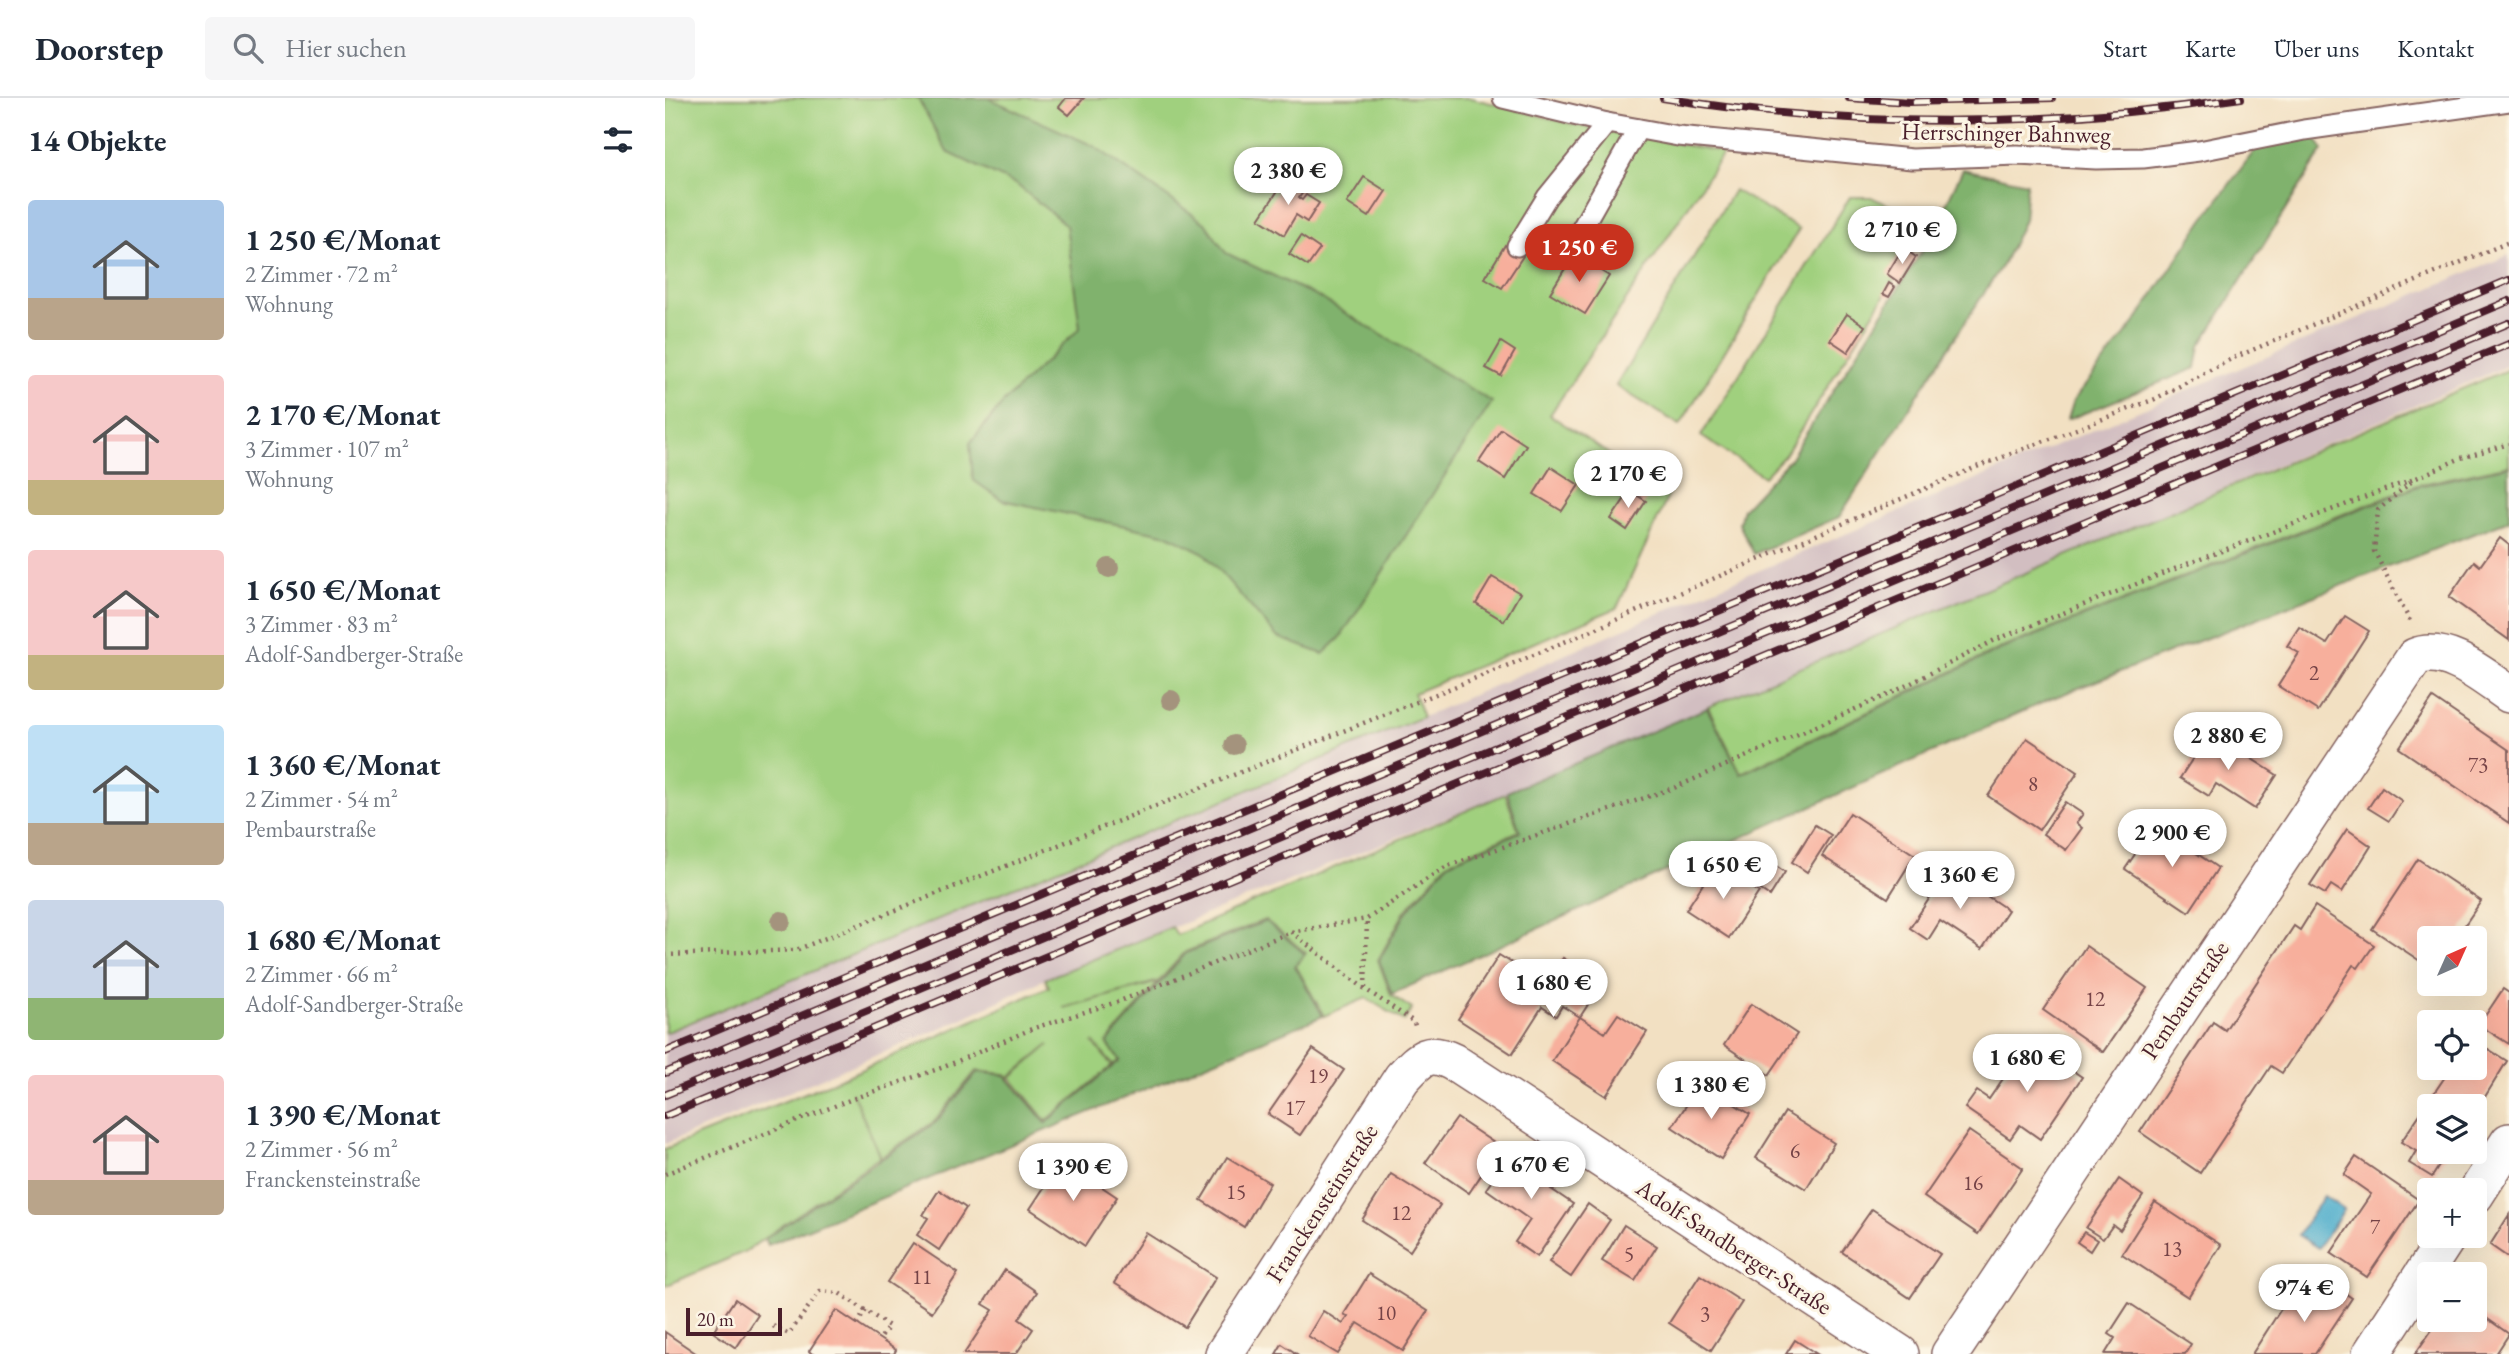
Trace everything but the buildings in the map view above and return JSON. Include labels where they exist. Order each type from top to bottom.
[{"type":"street","points":[[2426,652],[2448,656],[2509,695]]},
{"type":"street","name":"Pembaurstraße","points":[[1950,1354],[2407,667],[2415,657],[2426,652]]},
{"type":"street","name":"Adolf-Sandberger-Straße","points":[[1426,1056],[1439,1055],[1453,1062],[1900,1354]]},
{"type":"street","name":"Franckensteinstraße","points":[[1224,1354],[1402,1078],[1426,1056]]},
{"type":"street","points":[[2486,1178],[2509,1142]]},
{"type":"street","points":[[2371,1354],[2440,1248]]},
{"type":"lane","name":"Herrschinger Bahnweg","points":[[1503,98],[1608,123],[1678,136],[1912,159],[2017,155],[2096,159],[2143,158],[2199,151],[2304,130],[2509,101]]},
{"type":"lane","points":[[1517,246],[1547,197],[1608,123]]},
{"type":"lane","points":[[1565,258],[1638,129]]},
{"type":"path","points":[[665,955],[796,950],[1536,654],[1974,468],[2155,400],[2231,359],[2509,242]]},
{"type":"path","points":[[665,1174],[852,1099],[944,1067],[1034,1028],[1120,1001],[1291,932],[1367,919],[1445,867],[1677,787],[1890,694],[1995,640],[2174,569],[2414,480],[2461,458],[2509,444]]},
{"type":"path","points":[[2414,480],[2378,510],[2374,551],[2426,652]]},
{"type":"path","points":[[1365,989],[1367,919]]},
{"type":"path","points":[[1291,932],[1365,989],[1414,1022],[1426,1056]]},
{"type":"path","points":[[773,1326],[789,1334],[820,1291],[839,1293],[889,1326],[880,1339]]},
{"type":"path","points":[[857,1324],[866,1310]]},
{"type":"shaded area","points":[[2509,255],[2509,365],[1505,794],[1045,979],[946,1026],[665,1144],[665,1033],[1423,717],[1682,603]]},
{"type":"green space","points":[[665,98],[1471,98],[1584,127],[1724,152],[1550,415],[1669,494],[1617,608],[1414,693],[1423,717],[665,1033]]},
{"type":"green space","points":[[918,98],[988,98],[1094,146],[1205,223],[1226,253],[1322,299],[1492,402],[1340,638],[1323,654],[1277,637],[1204,553],[1168,535],[1002,500],[973,480],[970,443],[1003,403],[1080,328],[1066,225],[1017,185],[947,152]]},
{"type":"green space","points":[[2315,138],[2323,150],[2200,346],[2196,368],[2067,420],[2073,401],[2136,321],[2203,220],[2258,146]]},
{"type":"green space","points":[[1963,169],[2027,183],[2024,220],[2004,262],[1839,517],[1754,554],[1739,524],[1743,509],[1790,459],[1929,240]]},
{"type":"green space","points":[[1734,190],[1799,229],[1680,425],[1616,386]]},
{"type":"green space","points":[[1850,197],[1871,197],[1929,224],[1785,455],[1764,477],[1701,436]]},
{"type":"green space","points":[[2509,369],[2509,465],[2417,485],[1999,649],[1741,773],[1708,707]]},
{"type":"green space","points":[[2509,466],[2509,520],[2053,698],[1392,994],[1379,960],[1407,911],[1448,863],[1520,832],[1507,792],[1707,708],[1741,774],[1999,650],[2418,486]]},
{"type":"green space","points":[[1505,794],[1519,831],[1448,862],[1405,911],[1378,960],[1391,995],[1412,1009],[1404,1021],[1366,998],[1324,1016],[1296,966],[1306,953],[1265,920],[1185,952],[1159,981],[1063,1008],[1159,982],[1106,1043],[1119,1060],[1113,1065],[1093,1042],[1112,1066],[1046,1121],[1011,1078],[1049,1045],[1009,1078],[1005,1074],[976,1071],[935,1121],[881,1157],[852,1092],[880,1157],[746,1251],[665,1286],[665,1149],[845,1077],[1049,987],[1045,979],[1172,927],[1177,935]]},
{"type":"green space","points":[[1266,921],[1305,954],[1295,966],[1323,1016],[768,1245],[765,1238],[936,1122],[977,1072],[1005,1075],[1046,1123],[1120,1060],[1107,1043],[1186,953]]},
{"type":"water","points":[[2324,1196],[2344,1210],[2318,1248],[2298,1235]]},
{"type":"railway","points":[[1663,98],[1807,115],[1952,120],[2097,115],[2241,98]]},
{"type":"railway","points":[[1849,98],[1910,102],[2052,98]]},
{"type":"railway","points":[[665,1052],[2509,280]]},
{"type":"railway","points":[[665,1073],[2509,301]]},
{"type":"railway","points":[[665,1095],[2509,323]]},
{"type":"railway","points":[[665,1116],[2509,344]]}]
